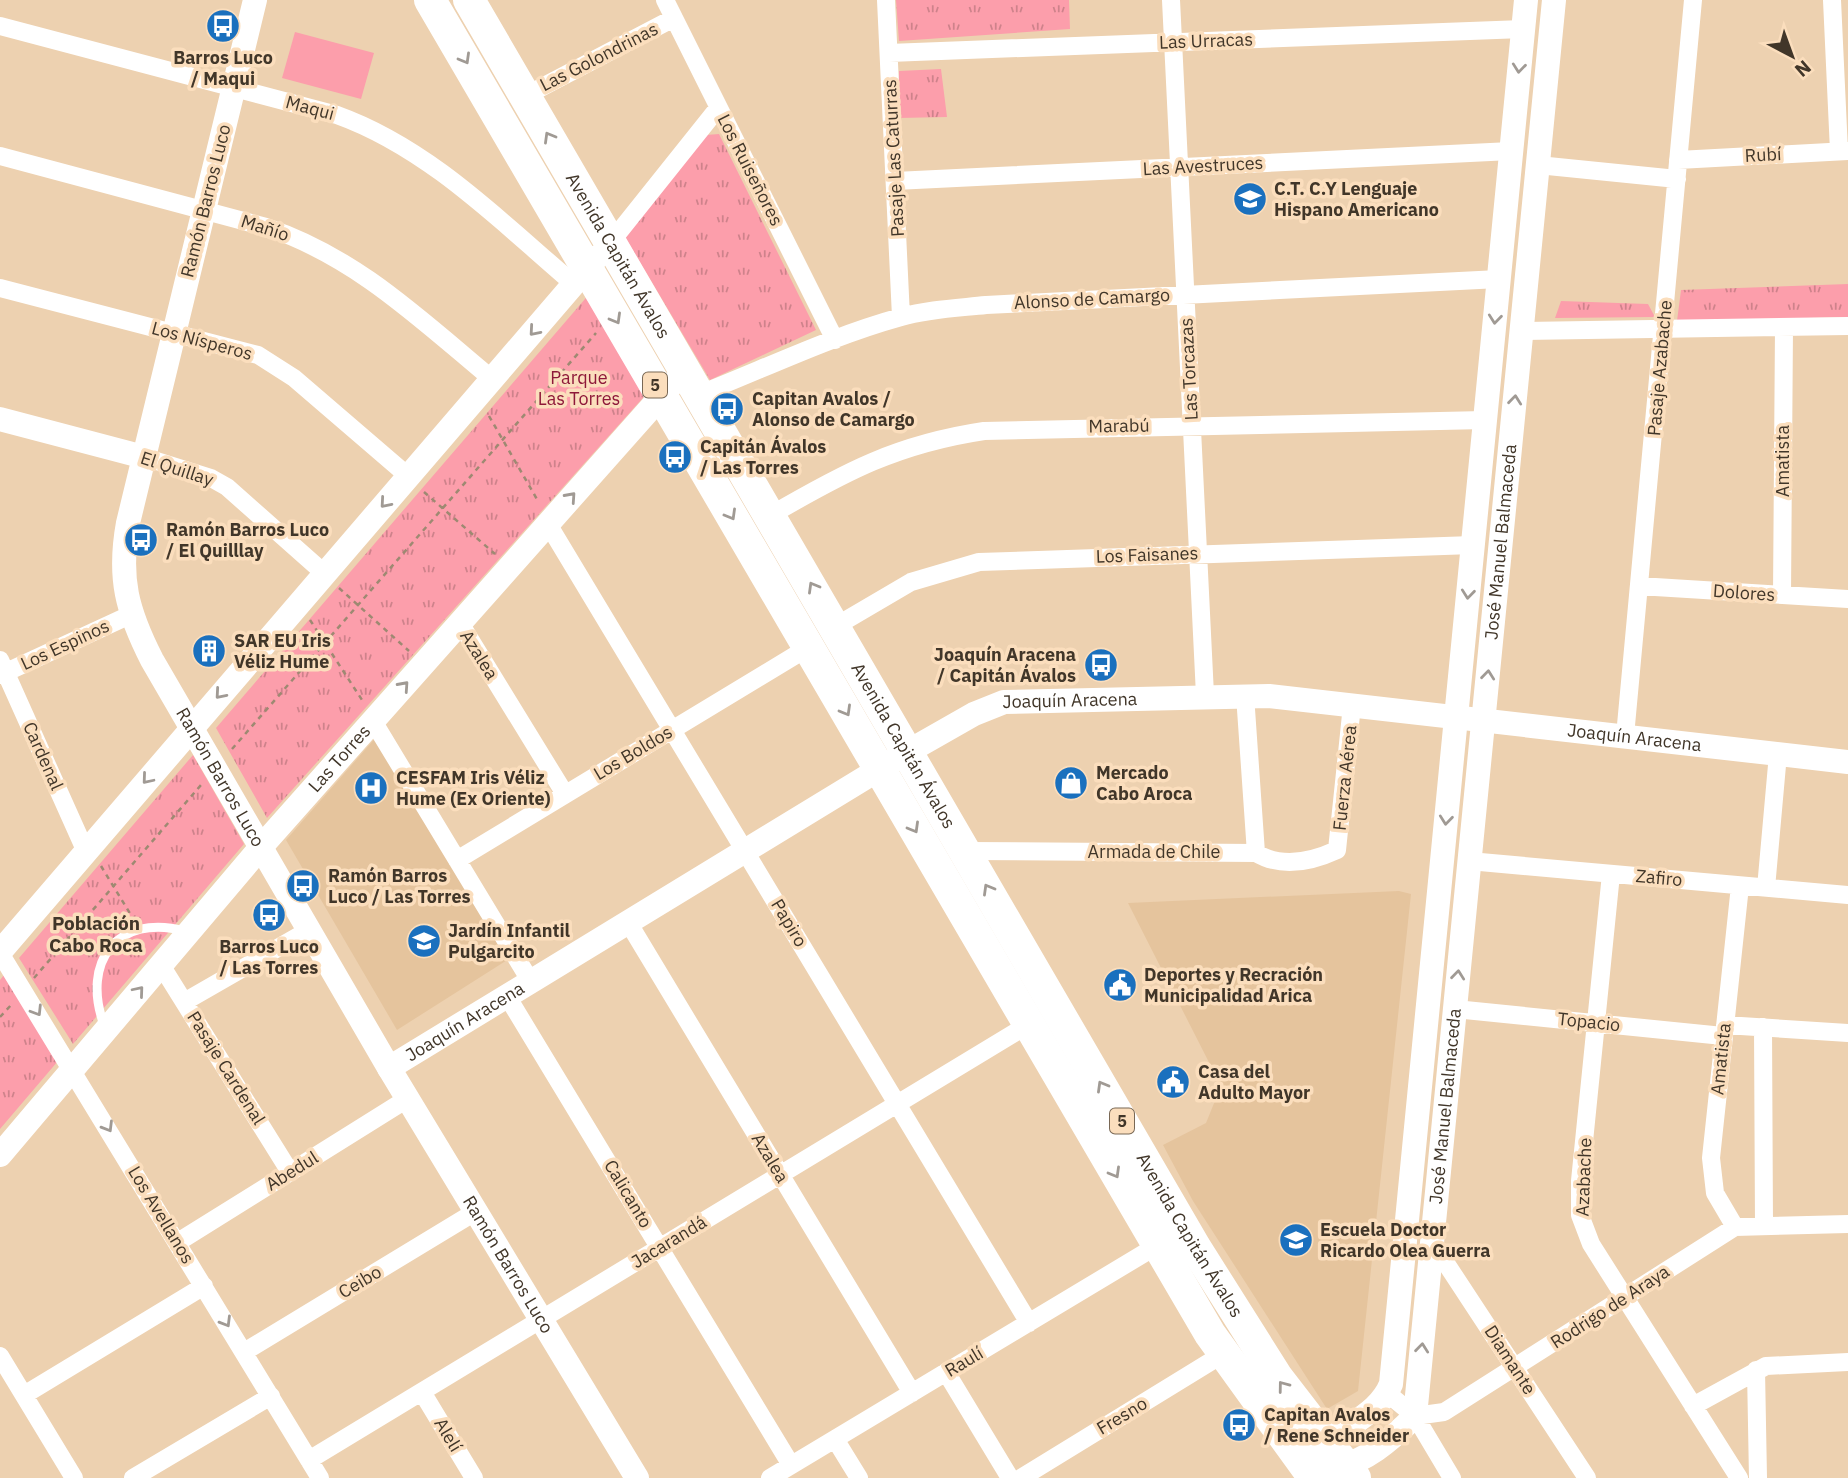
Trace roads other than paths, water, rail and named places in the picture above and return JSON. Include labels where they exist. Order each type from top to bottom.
[{"type":"highway","name":"Avenida Capitán Ávalos","points":[[430,0],[581,277],[662,396],[1158,1245],[1223,1354],[1305,1475]]},
{"type":"highway","name":"Avenida Capitán Ávalos","points":[[469,0],[1238,1318],[1277,1377],[1351,1473]]},
{"type":"street","name":"Ramón Barros Luco","points":[[255,0],[144,457],[123,556],[125,593],[130,615],[152,660],[407,1099],[637,1478]]},
{"type":"street","name":"Los Ruiseñores","points":[[665,0],[835,340]]},
{"type":"street","name":"Pasaje Las Caturras","points":[[886,0],[901,317]]},
{"type":"street","name":"Las Torcazas","points":[[1171,0],[1205,695]]},
{"type":"street","name":"José Manuel Balmaceda","points":[[1387,1393],[1392,1375],[1526,0]]},
{"type":"street","name":"José Manuel Balmaceda","points":[[1415,1416],[1554,0]]},
{"type":"street","name":"Pasaje Azabache","points":[[1625,736],[1693,0]]},
{"type":"street","points":[[1832,0],[1843,151]]},
{"type":"street","name":"Las Golondrinas","points":[[525,96],[674,18]]},
{"type":"street","name":"Maqui","points":[[0,26],[337,115],[401,145],[581,277]]},
{"type":"street","name":"Las Urracas","points":[[888,52],[1523,29]]},
{"type":"street","points":[[0,953],[92,857],[192,727],[331,580],[415,483],[492,379],[611,242],[718,108]]},
{"type":"street","name":"Las Avestruces","points":[[895,181],[1511,151]]},
{"type":"street","name":"Rubí","points":[[1678,160],[1843,151]]},
{"type":"street","name":"Mañío","points":[[0,156],[284,233],[340,259],[379,285],[492,379]]},
{"type":"street","points":[[1538,165],[1677,179]]},
{"type":"street","name":"Alonso de Camargo","points":[[692,382],[835,340],[901,317],[986,304],[1499,279]]},
{"type":"street","name":"Los Nísperos","points":[[0,288],[244,350],[269,361],[415,483]]},
{"type":"street","points":[[1521,331],[1848,326]]},
{"type":"street","name":"Amatista","points":[[1782,595],[1784,327]]},
{"type":"street","name":"Las Torres","points":[[0,1155],[261,847],[369,713],[460,623],[545,515],[662,396],[692,382]]},
{"type":"street","name":"El Quillay","points":[[0,419],[144,457],[211,478],[227,487],[331,580]]},
{"type":"street","name":"Marabú","points":[[771,515],[850,469],[950,436],[1012,428],[1485,420]]},
{"type":"street","name":"Papiro","points":[[545,515],[1029,1323]]},
{"type":"street","name":"Los Faisanes","points":[[836,626],[911,582],[979,562],[1473,545]]},
{"type":"street","name":"Dolores","points":[[1639,586],[1848,599]]},
{"type":"street","name":"Los Espinos","points":[[2,670],[130,615]]},
{"type":"street","name":"Azalea","points":[[460,623],[565,794]]},
{"type":"street","name":"Los Boldos","points":[[457,860],[809,647]]},
{"type":"street","name":"Cardenal","points":[[2,670],[92,857]]},
{"type":"street","points":[[1245,695],[1256,853]]},
{"type":"street","name":"Joaquín Aracena","points":[[389,1068],[909,751],[974,713],[1004,702],[1245,695],[1848,762]]},
{"type":"street","name":"Fuerza Aérea","points":[[1338,850],[1352,705]]},
{"type":"street","points":[[369,713],[531,982]]},
{"type":"street","points":[[1766,888],[1778,754]]},
{"type":"street","name":"Armada de Chile","points":[[966,851],[1256,853],[1270,861],[1291,861],[1316,859],[1338,850]]},
{"type":"street","name":"Zafiro","points":[[1469,861],[1848,895]]},
{"type":"street","name":"Azabache","points":[[1611,874],[1580,1181],[1580,1215],[1591,1244],[1739,1478]]},
{"type":"street","name":"Amatista","points":[[1735,1227],[1719,1203],[1711,1171],[1740,886]]},
{"type":"street","name":"Azalea","points":[[628,922],[912,1393]]},
{"type":"street","points":[[184,1002],[309,930]]},
{"type":"street","name":"Los Avellanos","points":[[0,953],[320,1478]]},
{"type":"street","name":"Pasaje Cardenal","points":[[161,965],[290,1172]]},
{"type":"street","name":"Calicanto","points":[[508,996],[791,1465]]},
{"type":"street","name":"Topacio","points":[[1455,1009],[1596,1023],[1724,1030],[1763,1027],[1848,1033]]},
{"type":"street","name":"Jacarandá","points":[[309,1460],[1029,1024]]},
{"type":"street","points":[[1763,1027],[1763,1226]]},
{"type":"street","name":"Abedul","points":[[178,1242],[407,1099]]},
{"type":"street","name":"Ceibo","points":[[244,1352],[475,1212]]},
{"type":"street","points":[[1735,1227],[1848,1224]]},
{"type":"street","name":"Rodrigo de Araya","points":[[1415,1416],[1444,1412],[1735,1227]]},
{"type":"street","name":"Diamante","points":[[1432,1242],[1587,1478]]},
{"type":"street","name":"Raulí","points":[[770,1478],[1158,1245]]},
{"type":"street","points":[[24,1395],[204,1286]]},
{"type":"street","name":"Fresno","points":[[1021,1478],[1223,1354]]},
{"type":"street","points":[[0,1356],[74,1478]]},
{"type":"street","points":[[1693,1406],[1756,1370],[1774,1364],[1848,1362]]},
{"type":"street","points":[[1756,1370],[1758,1478]]},
{"type":"street","points":[[946,1372],[1010,1478]]},
{"type":"street","name":"Alelí","points":[[422,1392],[474,1478]]},
{"type":"street","points":[[1305,1475],[1326,1441],[1375,1409],[1387,1393],[1415,1416],[1452,1478]]},
{"type":"street","points":[[132,1478],[271,1396]]},
{"type":"street","points":[[1305,1475],[1351,1473],[1415,1416]]},
{"type":"street","points":[[835,1439],[859,1478]]},
{"type":"lane","points":[[106,1030],[95,997],[100,965],[111,947],[139,929],[158,926],[189,932]]},
{"type":"place","name":"Barros Luco / Maqui","points":[[223,26]]},
{"type":"place","name":"C.T. C.Y Lenguaje Hispano Americano","points":[[1250,199]]},
{"type":"place","name":"Capitan Avalos / Alonso de Camargo","points":[[727,409]]},
{"type":"place","name":"Capitán Ávalos / Las Torres","points":[[675,457]]},
{"type":"place","name":"Ramón Barros Luco / El Quilllay","points":[[141,540]]},
{"type":"place","name":"SAR EU Iris Véliz Hume","points":[[209,651]]},
{"type":"place","name":"Joaquín Aracena / Capitán Ávalos","points":[[1101,665]]},
{"type":"place","name":"Mercado Cabo Aroca","points":[[1071,783]]},
{"type":"place","name":"CESFAM Iris Véliz Hume (Ex Oriente)","points":[[371,788]]},
{"type":"place","name":"Ramón Barros Luco / Las Torres","points":[[303,886]]},
{"type":"place","name":"Barros Luco / Las Torres","points":[[269,915]]},
{"type":"place","name":"Jardín Infantil Pulgarcito","points":[[424,941]]},
{"type":"place","name":"Deportes y Recración Municipalidad Arica","points":[[1120,985]]},
{"type":"place","name":"Casa del Adulto Mayor","points":[[1173,1082]]},
{"type":"place","name":"Escuela Doctor Ricardo Olea Guerra","points":[[1296,1240]]},
{"type":"place","name":"Capitan Avalos / Rene Schneider","points":[[1239,1425]]},
{"type":"district","name":"Población Cabo Roca","points":[[96,934]]},
{"type":"park label","name":"Parque Las Torres","points":[[579,388]]}]
